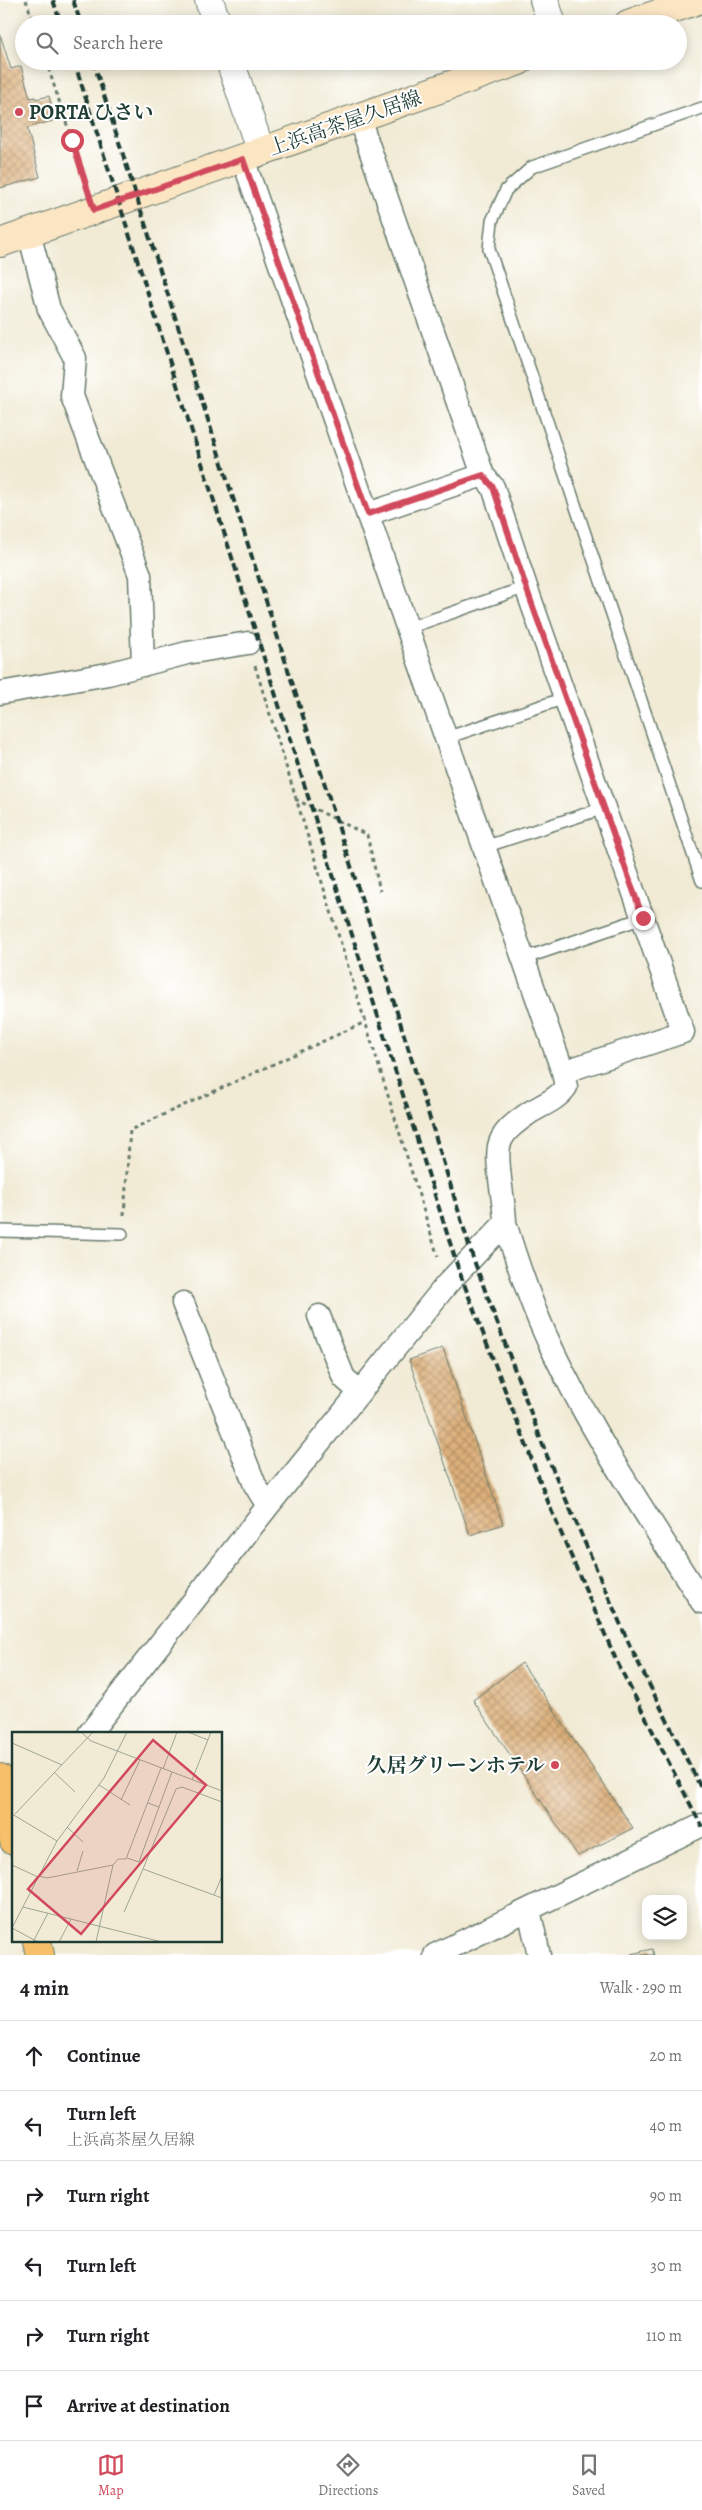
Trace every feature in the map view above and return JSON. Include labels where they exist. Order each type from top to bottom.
[{"type":"main road","points":[[654,15],[698,0]]},
{"type":"main road","name":"上浜高茶屋久居線","points":[[0,242],[252,156],[494,70]]},
{"type":"main road","points":[[4,1788],[12,1830]]},
{"type":"main road","points":[[37,1942],[40,1955]]},
{"type":"street","points":[[209,0],[214,15]]},
{"type":"street","points":[[544,0],[549,15]]},
{"type":"street","points":[[232,70],[252,156],[368,514],[563,1072],[566,1087],[560,1096],[524,1117],[505,1133],[499,1144],[499,1172],[505,1203],[505,1223],[520,1271],[552,1350],[585,1414],[702,1602]]},
{"type":"street","points":[[360,118],[483,475],[493,487],[526,587],[683,1032],[563,1072]]},
{"type":"street","points":[[29,233],[49,310],[75,358],[72,396],[140,575],[143,665]]},
{"type":"street","points":[[368,514],[483,475]]},
{"type":"street","points":[[0,693],[108,674],[187,653],[248,643]]},
{"type":"street","points":[[91,1732],[268,1506],[447,1284],[505,1223]]},
{"type":"street","points":[[182,1303],[256,1485],[268,1506]]},
{"type":"street","points":[[319,1316],[344,1378],[360,1392]]},
{"type":"street","points":[[436,1955],[702,1825]]},
{"type":"street","points":[[529,1910],[539,1955]]},
{"type":"lane","points":[[702,108],[532,167],[506,190],[492,221],[489,248],[702,881]]},
{"type":"lane","points":[[408,628],[526,587]]},
{"type":"lane","points":[[446,738],[566,698]]},
{"type":"lane","points":[[484,847],[604,808]]},
{"type":"lane","points":[[522,959],[643,918]]},
{"type":"lane","points":[[0,1231],[122,1234]]},
{"type":"path","points":[[26,0],[31,15]]},
{"type":"path","points":[[49,70],[94,210]]},
{"type":"path","points":[[248,643],[294,798],[447,1284]]},
{"type":"path","points":[[294,798],[367,836],[380,891]]},
{"type":"path","points":[[122,1234],[130,1130],[365,1022]]},
{"type":"building","name":"PORTA ひさい","points":[[0,34],[11,69],[15,68],[15,70],[22,70],[30,98],[35,97],[36,99],[49,96],[55,120],[27,128],[40,177],[0,188]]},
{"type":"building","points":[[443,1348],[503,1524],[470,1535],[409,1360]]},
{"type":"building","points":[[522,1663],[633,1828],[578,1856],[473,1700]]},
{"type":"building","points":[[652,1949],[654,1955],[631,1955],[631,1954]]},
{"type":"railway","points":[[53,0],[58,15]]},
{"type":"railway","points":[[73,0],[78,15]]},
{"type":"railway","points":[[77,70],[459,1271],[552,1512],[617,1662],[702,1827]]},
{"type":"railway","points":[[96,70],[375,941],[473,1258],[547,1456],[630,1646],[702,1790]]},
{"type":"place","name":"PORTA ひさい","points":[[19,112]]},
{"type":"place","name":"久居グリーンホテル","points":[[555,1765]]},
{"type":"route","points":[[72,140],[94,210],[243,159],[368,514],[483,475],[493,487],[526,587],[643,918]]}]
